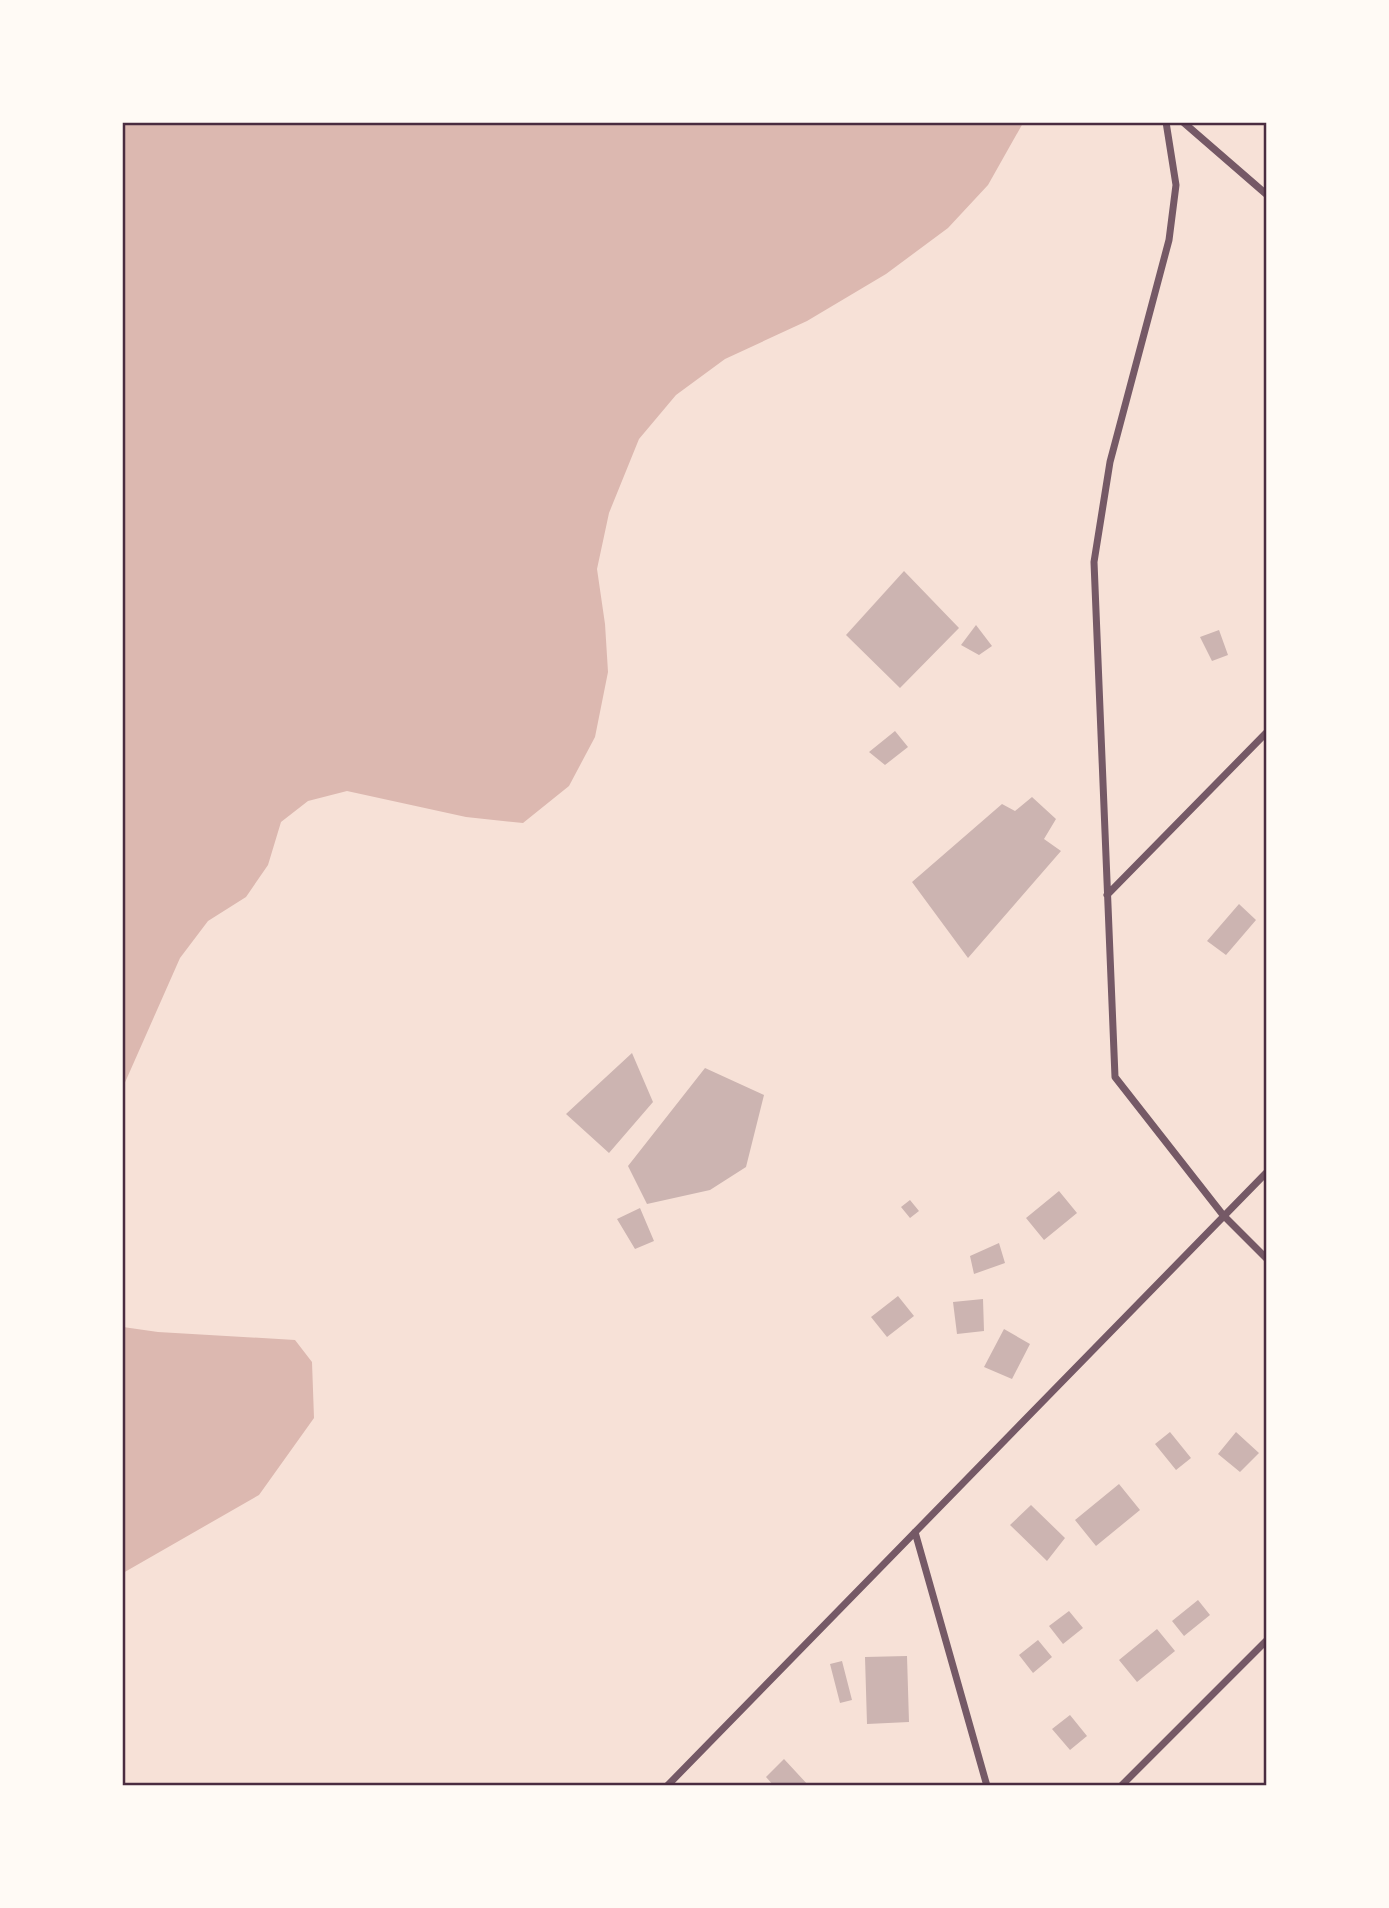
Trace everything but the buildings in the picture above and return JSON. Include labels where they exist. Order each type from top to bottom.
[{"type":"street","points":[[1166,122],[1176,185],[1169,240],[1110,462],[1094,562],[1115,1077],[1223,1216],[1266,1258]]},
{"type":"street","points":[[1183,122],[1266,194]]},
{"type":"street","points":[[1107,895],[1266,733]]},
{"type":"street","points":[[667,1786],[1266,1173]]},
{"type":"street","points":[[915,1532],[987,1786]]},
{"type":"street","points":[[1121,1786],[1266,1641]]},
{"type":"shaded area","points":[[123,122],[1023,123],[988,185],[948,228],[886,274],[807,321],[725,359],[676,395],[639,439],[609,513],[597,569],[605,624],[608,672],[595,737],[569,786],[523,823],[466,817],[347,791],[308,801],[281,822],[268,865],[246,897],[208,921],[180,958],[123,1087]]},
{"type":"shaded area","points":[[123,1327],[158,1332],[295,1340],[312,1362],[314,1418],[259,1495],[123,1573]]}]
